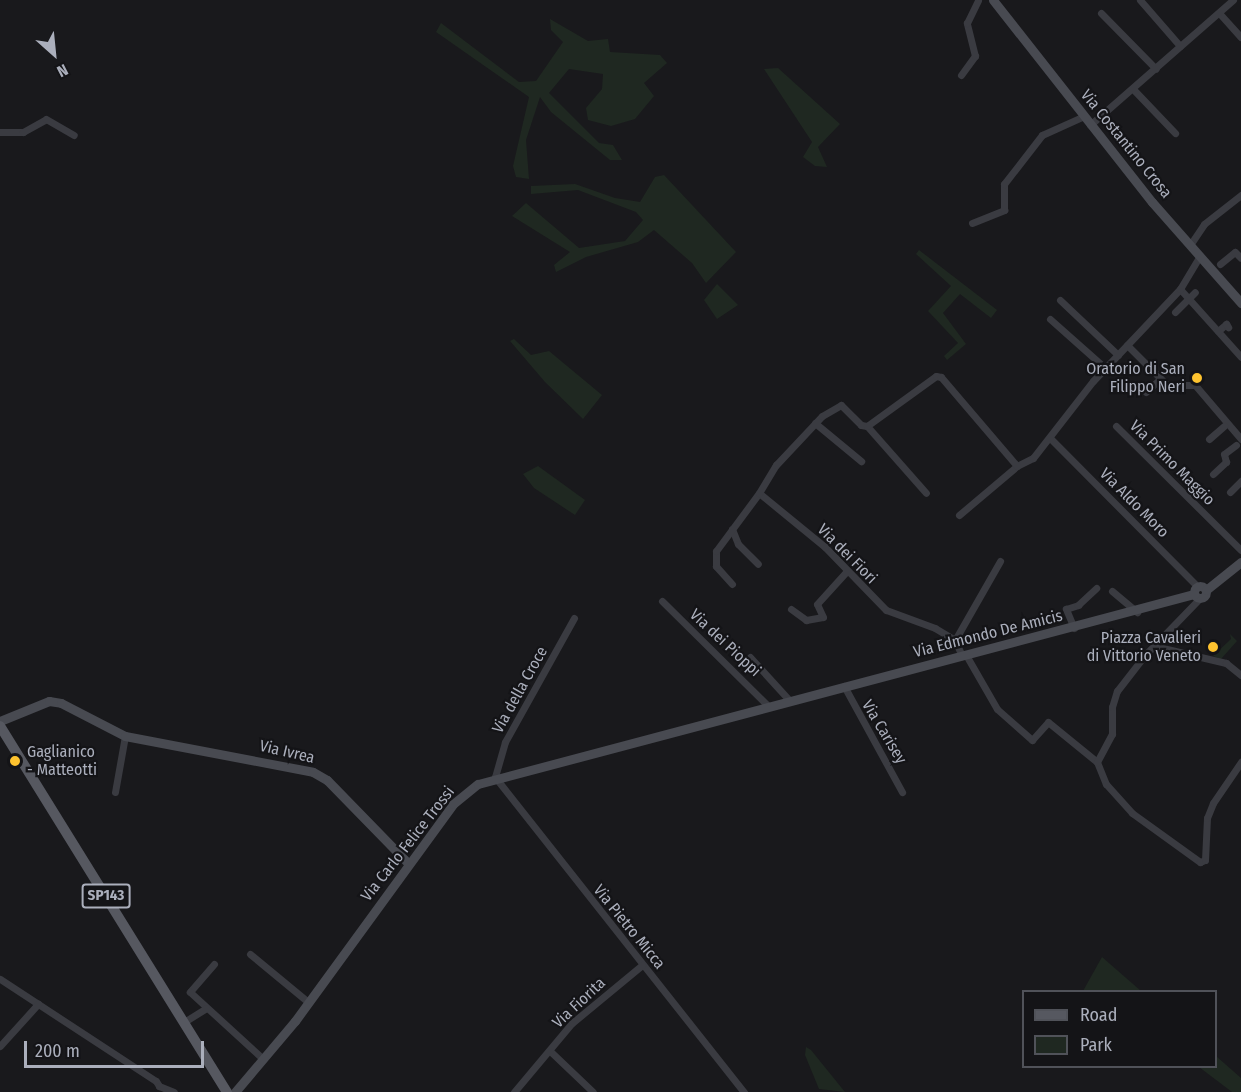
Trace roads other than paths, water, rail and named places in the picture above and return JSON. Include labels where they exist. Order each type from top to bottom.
[{"type":"main road","name":"SP143","points":[[0,726],[227,1092]]},
{"type":"main road","name":"SP143","points":[[212,1065],[234,1092]]},
{"type":"street","points":[[961,75],[975,56],[967,23],[978,0]]},
{"type":"street","name":"Via Costantino Crosa","points":[[993,0],[1090,125],[1190,245],[1200,256],[1217,267],[1241,303]]},
{"type":"street","points":[[1140,0],[1180,46]]},
{"type":"street","points":[[1090,125],[1220,14],[1233,0]]},
{"type":"street","points":[[1101,14],[1156,69]]},
{"type":"street","points":[[1220,14],[1241,37]]},
{"type":"street","points":[[1133,89],[1175,134]]},
{"type":"street","points":[[972,223],[1004,210],[1004,184],[1042,135],[1084,116]]},
{"type":"street","points":[[0,132],[23,132],[46,119],[74,135]]},
{"type":"street","points":[[1190,245],[1204,224],[1241,195]]},
{"type":"street","points":[[1217,267],[1235,252],[1241,258]]},
{"type":"street","points":[[959,515],[1017,466],[1033,458],[1147,319],[1180,289],[1200,256]]},
{"type":"street","points":[[1180,289],[1241,357]]},
{"type":"street","points":[[1175,312],[1195,292]]},
{"type":"street","points":[[1060,300],[1118,355]]},
{"type":"street","points":[[1050,319],[1105,368]]},
{"type":"street","points":[[1218,331],[1226,324],[1228,327]]},
{"type":"street","points":[[1127,345],[1167,385],[1196,386],[1239,442],[1224,454],[1226,462],[1213,474]]},
{"type":"street","points":[[867,426],[889,406],[936,376],[941,377],[1017,466]]},
{"type":"street","points":[[1146,392],[1160,379]]},
{"type":"street","points":[[732,584],[714,559],[732,529],[759,493],[776,465],[815,423],[841,405],[861,425],[867,426],[926,493]]},
{"type":"street","points":[[815,423],[861,461]]},
{"type":"street","points":[[1209,439],[1226,424]]},
{"type":"street","name":"Via Primo Maggio","points":[[1116,426],[1239,545]]},
{"type":"street","name":"Via Aldo Moro","points":[[1050,438],[1200,592]]},
{"type":"street","points":[[1230,492],[1241,481]]},
{"type":"street","name":"Via dei Fiori","points":[[759,493],[825,547],[846,572],[886,610],[924,623],[955,640]]},
{"type":"street","points":[[732,529],[738,544],[758,564]]},
{"type":"street","points":[[1000,561],[955,640],[997,709],[1032,740],[1048,723],[1097,762],[1106,784],[1132,813],[1171,845],[1196,860],[1205,860],[1207,818],[1241,762]]},
{"type":"street","name":"Via Edmondo De Amicis","points":[[709,722],[1137,612],[1200,592],[1241,562]]},
{"type":"street","points":[[791,609],[806,620],[823,617],[817,604],[846,572]]},
{"type":"street","points":[[1074,628],[1066,609],[1078,604],[1096,588]]},
{"type":"street","points":[[1112,591],[1137,612]]},
{"type":"street","points":[[1097,762],[1112,734],[1112,707],[1117,691],[1200,592]]},
{"type":"street","name":"Via dei Pioppi","points":[[662,602],[768,706]]},
{"type":"street","name":"Via della Croce","points":[[495,777],[505,742],[574,618]]},
{"type":"street","points":[[1154,646],[1226,663],[1241,675]]},
{"type":"street","points":[[750,657],[789,700]]},
{"type":"street","name":"Via Carisey","points":[[844,686],[902,792]]},
{"type":"street","name":"Via Ivrea","points":[[0,722],[49,701],[61,703],[109,732],[313,772],[327,780],[408,863]]},
{"type":"street","name":"Via Carlo Felice Trossi","points":[[234,1092],[308,1002],[408,863],[463,794],[495,777],[709,722]]},
{"type":"street","points":[[115,792],[125,736]]},
{"type":"street","name":"Via Pietro Micca","points":[[495,777],[744,1092]]},
{"type":"street","points":[[250,954],[308,1002]]},
{"type":"street","points":[[214,964],[190,992],[206,1008],[239,1033],[263,1059]]},
{"type":"street","name":"Via Fiorita","points":[[514,1092],[572,1023],[642,965]]},
{"type":"street","points":[[0,979],[156,1080],[158,1089],[174,1092]]},
{"type":"street","points":[[0,1046],[38,1004]]},
{"type":"street","points":[[184,1022],[206,1008]]},
{"type":"street","points":[[549,1051],[593,1092]]},
{"type":"place","name":"Oratorio di San Filippo Neri","points":[[1197,378]]},
{"type":"place","name":"Piazza Cavalieri di Vittorio Veneto","points":[[1213,647]]},
{"type":"place","name":"Gaglianico - Matteotti","points":[[15,761]]}]
